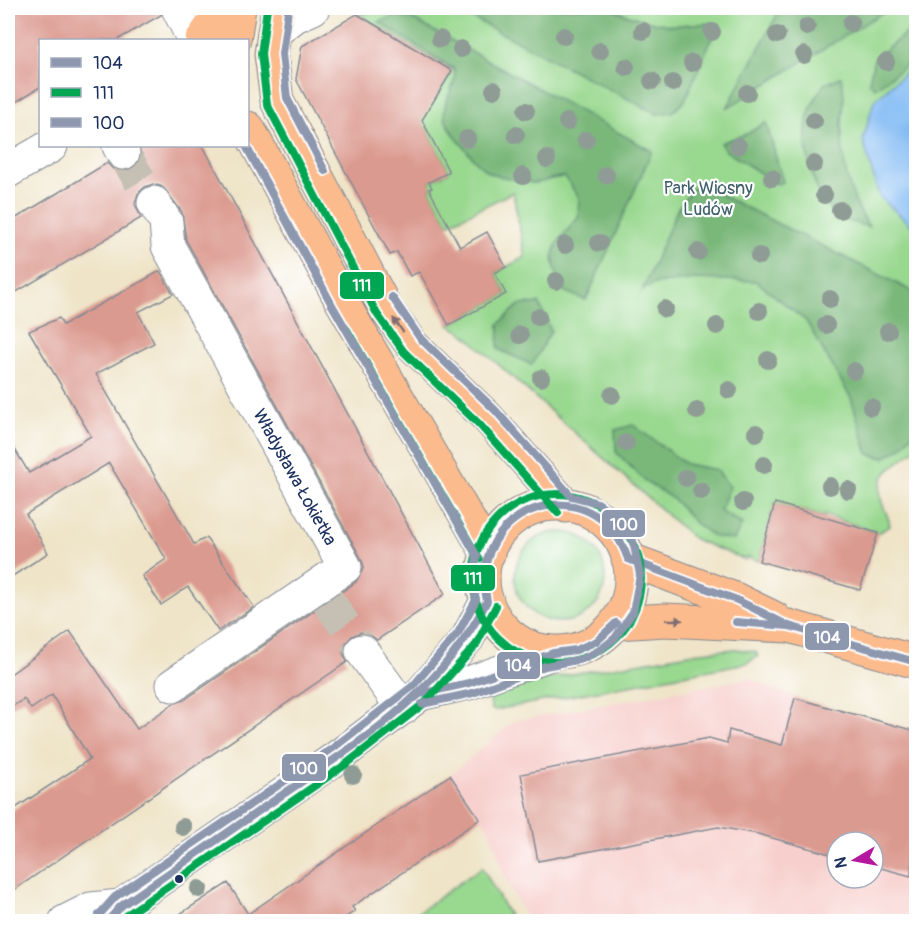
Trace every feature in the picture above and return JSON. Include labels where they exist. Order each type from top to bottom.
[{"type":"main road","points":[[203,39],[225,8]]},
{"type":"main road","points":[[234,39],[239,8]]},
{"type":"main road","points":[[276,20],[271,54],[277,102],[386,309],[406,336],[449,382],[487,417],[566,506]]},
{"type":"main road","points":[[249,130],[341,300],[488,554]]},
{"type":"main road","points":[[547,506],[566,506],[582,506],[610,524],[622,542],[628,559],[630,592],[616,623],[597,641],[576,650],[553,652],[538,650],[512,637],[502,627],[487,602],[483,584],[488,554],[497,536],[510,522],[528,511],[547,506]]},
{"type":"main road","points":[[628,559],[737,600],[789,626],[916,662]]},
{"type":"main road","points":[[616,623],[675,620],[789,626]]},
{"type":"street","points":[[178,8],[194,39]]},
{"type":"street","points":[[276,20],[295,16],[313,8]]},
{"type":"street","points":[[8,171],[49,147]]},
{"type":"street","name":"Władysława Łokietka","points":[[154,203],[165,222],[168,246],[345,567],[322,592],[173,685]]},
{"type":"street","points":[[65,921],[91,909],[114,914],[339,756],[411,701],[467,639],[487,602]]},
{"type":"street","points":[[362,651],[411,701]]},
{"type":"street","points":[[411,701],[470,683],[553,652]]},
{"type":"shaded area","points":[[749,678],[795,698],[916,732],[916,800],[908,921],[528,921],[506,881],[490,831],[450,775],[514,721]]},
{"type":"green space","name":"Park Wiosny Ludów","points":[[370,8],[916,8],[916,448],[889,470],[881,483],[882,503],[890,526],[878,533],[825,515],[824,517],[775,503],[759,561],[747,557],[746,560],[694,539],[462,332],[449,325],[506,294],[495,273],[525,257],[513,192],[448,224],[429,189],[432,188],[429,182],[449,172],[426,128],[423,129],[413,84],[436,98],[452,70],[357,14],[374,11]]},
{"type":"green space","points":[[453,8],[609,8],[669,25],[718,24],[684,102],[672,112],[657,114]]},
{"type":"green space","points":[[781,8],[890,8],[727,108]]},
{"type":"green space","points":[[396,15],[414,20],[652,151],[586,300],[565,292],[553,260],[561,238],[578,218],[579,198],[565,177],[534,183],[497,175],[483,168],[457,138],[445,118],[445,105],[454,81],[454,69],[379,22]]},
{"type":"green space","points":[[916,25],[916,58],[875,88],[869,82],[874,59]]},
{"type":"green space","points":[[841,77],[844,95],[842,138],[847,178],[869,227],[842,218],[826,204],[814,180],[807,152],[807,125],[812,106],[824,84]]},
{"type":"green space","points":[[766,122],[783,182],[777,184],[726,151],[721,143],[749,133]]},
{"type":"green space","points":[[697,183],[916,293],[916,429],[902,447],[884,458],[868,454],[851,398],[806,321],[756,281],[694,279],[653,284],[642,291],[678,208]]},
{"type":"green space","points":[[539,303],[551,331],[532,365],[498,349],[499,324],[519,305]]},
{"type":"green space","points":[[633,425],[686,464],[717,470],[730,487],[720,511],[742,524],[734,540],[715,537],[696,524],[673,499],[645,481],[616,452],[615,430]]},
{"type":"green space","points":[[560,532],[585,540],[597,552],[605,577],[597,602],[585,614],[560,622],[535,614],[523,602],[515,577],[523,552],[535,540]]},
{"type":"green space","points":[[736,649],[756,652],[758,656],[747,663],[491,709],[490,697],[520,683],[701,652]]},
{"type":"green space","points":[[482,867],[512,921],[406,921]]},
{"type":"water","points":[[916,63],[916,230],[879,196],[863,140],[874,101]]},
{"type":"building","points":[[8,8],[159,8],[161,15],[119,39],[39,39],[39,88],[8,107]]},
{"type":"building","points":[[357,14],[452,71],[422,120],[449,172],[429,182],[432,188],[429,189],[460,247],[487,232],[506,267],[495,273],[506,294],[449,325],[419,272],[410,276],[397,252],[390,255],[296,79],[302,46]]},
{"type":"building","points":[[140,147],[204,147],[445,594],[377,640],[361,632],[352,636],[345,644],[343,653],[347,662],[8,894],[8,813],[90,759],[52,695],[31,709],[24,699],[8,709],[8,676],[70,631],[137,729],[173,704],[184,700],[356,582],[364,567],[186,240],[182,212],[163,187],[153,184],[145,187],[138,194],[135,204],[141,218],[8,297],[8,223],[107,163],[113,169],[122,172],[133,169],[139,162]]},
{"type":"building","points":[[160,271],[173,294],[138,312],[154,343],[96,374],[194,544],[206,538],[254,607],[218,631],[188,587],[161,605],[142,576],[166,559],[109,463],[26,514],[48,553],[8,579],[8,438],[29,473],[91,436],[29,331],[59,318],[63,325]]},
{"type":"building","points":[[775,503],[878,533],[860,590],[759,561]]},
{"type":"building","points":[[795,698],[912,730],[912,733],[916,734],[916,800],[911,876],[885,869],[885,830],[825,830],[825,853],[758,834],[718,827],[538,861],[521,774],[709,738],[727,743],[729,730],[782,745]]},
{"type":"building","points":[[450,775],[480,819],[352,907],[355,911],[340,921],[169,921],[228,883],[248,914]]},
{"type":"tunnel","points":[[123,153],[154,203]]},
{"type":"tunnel","points":[[326,598],[362,651]]},
{"type":"transit line","name":"111","points":[[267,8],[261,54],[267,104],[377,314],[404,352],[479,424],[558,513]]},
{"type":"transit line","name":"100","points":[[288,10],[282,54],[287,98],[325,171]]},
{"type":"transit line","name":"100","points":[[99,915],[115,897],[333,748],[413,686],[458,633],[476,600],[473,583],[477,556],[332,305],[247,147]]},
{"type":"transit line","name":"100","points":[[392,297],[420,338],[495,410],[571,496],[598,503],[622,521],[633,541],[640,575],[633,612],[615,638],[600,650],[582,659],[545,666],[473,693],[422,704]]},
{"type":"transit line","name":"111","points":[[347,330],[479,559]]},
{"type":"transit line","name":"111","points":[[557,494],[589,500],[604,508],[616,519],[627,531],[635,546],[641,578],[635,610],[627,625],[616,637],[604,648],[589,656],[557,662],[525,656],[510,648],[498,637],[487,625],[479,610],[473,578],[479,546],[487,531],[498,519],[510,508],[525,500],[557,494]]},
{"type":"transit line","name":"104","points":[[107,922],[121,906],[371,733],[424,687],[469,633],[487,601],[485,568],[495,541],[513,521],[536,508],[563,505],[589,511],[611,529],[628,559],[737,600],[789,626]]},
{"type":"transit line","name":"111","points":[[121,922],[128,914],[345,765],[426,702],[476,645],[496,606]]},
{"type":"transit line","name":"104","points":[[736,622],[789,626],[916,662]]},
{"type":"transit line","name":"104","points":[[415,698],[420,694],[469,683],[553,653],[576,650],[597,641],[616,623]]}]
